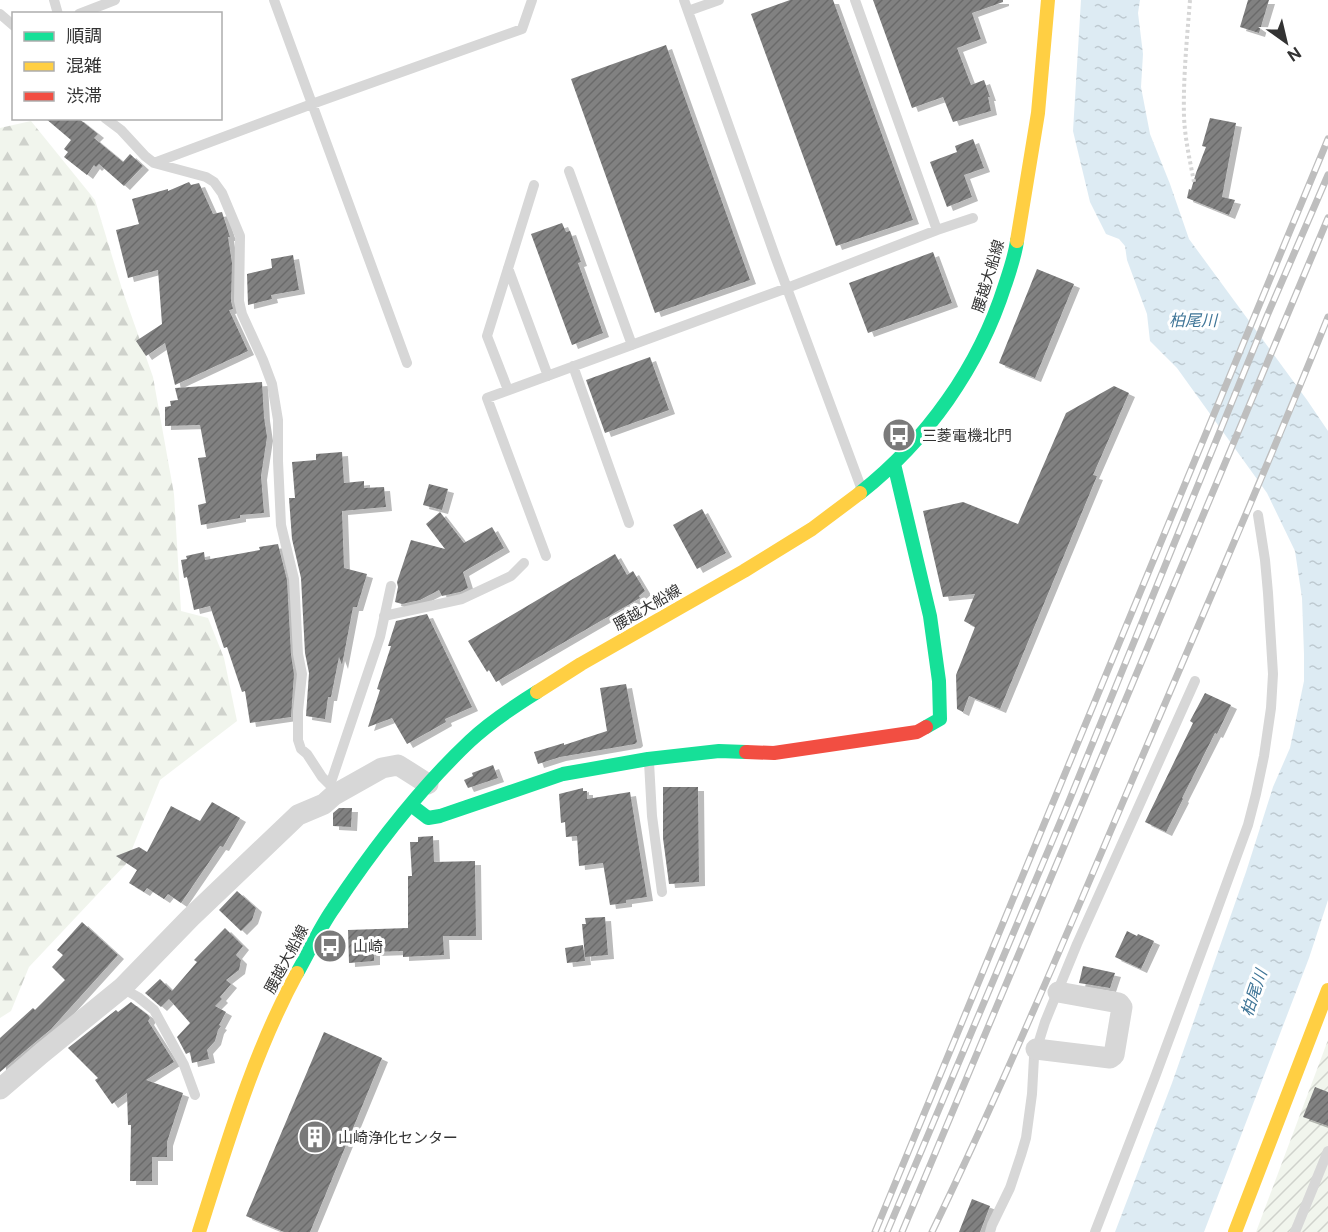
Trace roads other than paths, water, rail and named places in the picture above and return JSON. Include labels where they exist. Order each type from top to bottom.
[{"type":"main road","name":"腰越大船線","points":[[199,1232],[244,1092],[271,1026],[295,976],[332,910],[428,784],[471,740],[513,707],[581,664],[802,535],[862,492],[894,464],[922,434],[953,394],[979,350],[998,308],[1015,254],[1038,113],[1048,0]]},
{"type":"main road","points":[[411,805],[428,818],[440,816],[563,774],[648,759],[718,751],[774,753],[917,732],[940,719],[939,681],[930,616],[894,464]]},
{"type":"main road","points":[[1235,1232],[1328,990]]},
{"type":"street","points":[[0,1089],[122,988],[190,918],[298,815],[324,804],[332,790],[382,768],[398,765],[428,784]]},
{"type":"street","points":[[1036,1049],[1110,1058],[1114,1055],[1122,1007],[1119,1003],[1058,992]]},
{"type":"lane","points":[[84,12],[115,0]]},
{"type":"lane","points":[[274,0],[407,363]]},
{"type":"lane","points":[[154,164],[312,104],[522,29],[532,0]]},
{"type":"lane","points":[[718,0],[686,5],[862,492]]},
{"type":"lane","points":[[855,0],[937,230]]},
{"type":"lane","points":[[0,14],[12,24]]},
{"type":"lane","points":[[108,120],[121,130],[154,164],[206,177],[214,182],[222,193],[240,236],[239,301],[242,314],[272,384],[278,420],[281,525],[294,579],[298,654],[302,674],[298,740],[301,749],[332,790]]},
{"type":"lane","points":[[569,171],[632,345]]},
{"type":"lane","points":[[508,390],[487,336],[534,185]]},
{"type":"lane","points":[[546,556],[487,398],[973,218]]},
{"type":"lane","points":[[508,268],[548,376]]},
{"type":"lane","points":[[573,366],[629,523]]},
{"type":"lane","points":[[1095,1232],[1214,918],[1248,825],[1256,794],[1271,708],[1273,674],[1268,593],[1258,515]]},
{"type":"lane","points":[[384,616],[462,599],[511,576],[524,563]]},
{"type":"lane","points":[[332,790],[380,637],[391,586]]},
{"type":"lane","points":[[990,1232],[1010,1188],[1026,1138],[1036,1049],[1077,944],[1195,681]]},
{"type":"lane","points":[[648,759],[652,816],[662,892]]},
{"type":"lane","points":[[122,988],[154,1010],[184,1065],[195,1095]]},
{"type":"lane","points":[[1295,1232],[1328,1151]]},
{"type":"water","name":"柏尾川","points":[[1081,0],[1140,0],[1138,13],[1143,54],[1141,87],[1150,134],[1189,239],[1328,431],[1328,900],[1309,958],[1204,1232],[1115,1232],[1172,1083],[1246,872],[1273,787],[1290,748],[1304,681],[1302,598],[1295,551],[1267,493],[1177,368],[1150,341],[1147,314],[1127,260],[1125,246],[1119,239],[1106,234],[1090,202],[1073,131]]},
{"type":"railway","points":[[875,1232],[1328,139]]},
{"type":"railway","points":[[887,1232],[1067,806],[1267,316],[1328,175]]},
{"type":"railway","points":[[902,1232],[1328,218]]},
{"type":"railway","points":[[932,1232],[1059,953],[1328,317]]},
{"type":"place","name":"三菱電機北門","points":[[899,435]]},
{"type":"place","name":"山崎","points":[[330,946]]},
{"type":"place","name":"山崎浄化センター","points":[[315,1137]]}]
